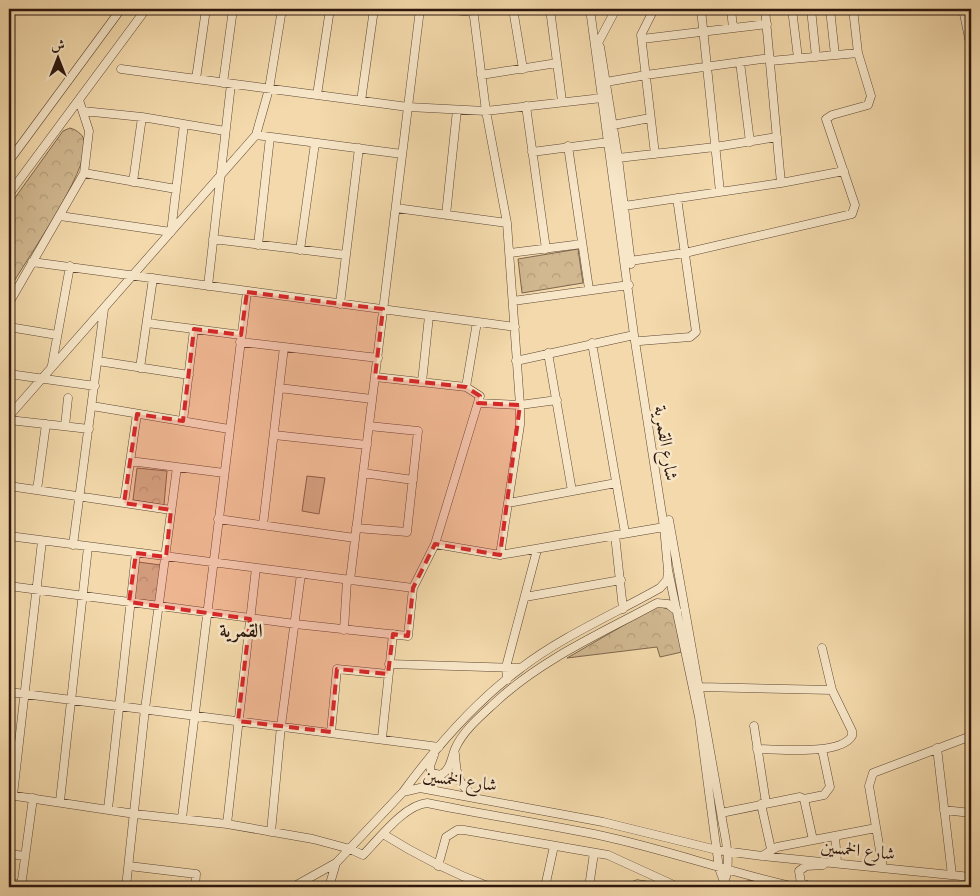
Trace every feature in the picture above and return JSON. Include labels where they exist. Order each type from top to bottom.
[{"type":"street","points":[[9,161],[122,9]]},
{"type":"street","points":[[9,194],[12,187],[146,9]]},
{"type":"street","points":[[196,79],[206,9]]},
{"type":"street","points":[[208,286],[225,131],[233,9]]},
{"type":"street","points":[[9,416],[256,135],[269,89],[282,9]]},
{"type":"street","points":[[317,95],[330,9]]},
{"type":"street","points":[[361,101],[374,9]]},
{"type":"street","points":[[344,630],[420,9]]},
{"type":"street","points":[[444,9],[473,10],[486,111],[507,223],[520,425],[500,555]]},
{"type":"street","points":[[513,9],[523,69]]},
{"type":"street","points":[[550,9],[562,101]]},
{"type":"street","name":"شارع القمرية","points":[[590,9],[664,527],[668,570],[699,717],[719,868],[725,884]]},
{"type":"street","points":[[594,9],[618,158],[637,338],[679,585],[700,687],[727,851],[728,870]]},
{"type":"street","points":[[599,41],[616,9]]},
{"type":"street","points":[[654,9],[641,35],[654,154]]},
{"type":"street","points":[[701,9],[720,192]]},
{"type":"street","points":[[731,9],[733,28]]},
{"type":"street","points":[[765,9],[781,183]]},
{"type":"street","points":[[792,9],[798,58]]},
{"type":"street","points":[[811,9],[816,57]]},
{"type":"street","points":[[830,9],[835,55]]},
{"type":"street","points":[[630,261],[685,253],[852,214],[855,205],[826,119],[832,115],[868,105],[870,102],[871,96],[858,53],[853,9]]},
{"type":"street","points":[[963,9],[971,48]]},
{"type":"street","points":[[642,39],[767,24]]},
{"type":"street","points":[[606,82],[646,74],[740,62],[858,53]]},
{"type":"street","points":[[740,62],[750,142]]},
{"type":"street","points":[[481,76],[556,63]]},
{"type":"street","points":[[120,70],[408,107],[457,110],[486,111],[602,98]]},
{"type":"street","points":[[9,303],[84,173],[89,131],[79,100]]},
{"type":"street","points":[[526,106],[546,249]]},
{"type":"street","points":[[446,215],[457,110]]},
{"type":"street","points":[[83,111],[142,116],[225,131]]},
{"type":"street","points":[[133,182],[142,116]]},
{"type":"street","points":[[613,125],[650,118]]},
{"type":"street","points":[[171,232],[184,124]]},
{"type":"street","points":[[256,135],[402,154]]},
{"type":"street","points":[[258,245],[270,137]]},
{"type":"street","points":[[618,158],[777,138]]},
{"type":"street","points":[[532,152],[608,142]]},
{"type":"street","points":[[300,250],[315,143]]},
{"type":"street","points":[[568,146],[589,289]]},
{"type":"street","points":[[340,304],[359,148]]},
{"type":"street","points":[[624,206],[781,183],[844,171]]},
{"type":"street","points":[[84,173],[176,189]]},
{"type":"street","points":[[516,361],[592,343],[637,338],[690,337],[696,332],[677,198]]},
{"type":"street","points":[[396,208],[507,223]]},
{"type":"street","points":[[60,216],[171,232]]},
{"type":"street","points":[[213,239],[346,256]]},
{"type":"street","points":[[510,254],[582,244]]},
{"type":"street","points":[[32,262],[515,327]]},
{"type":"street","points":[[52,367],[70,266]]},
{"type":"street","points":[[140,368],[153,278]]},
{"type":"street","points":[[513,301],[628,285]]},
{"type":"street","points":[[182,818],[193,715],[247,292]]},
{"type":"street","points":[[73,545],[104,308]]},
{"type":"street","points":[[422,382],[429,316]]},
{"type":"street","points":[[466,387],[477,322]]},
{"type":"street","points":[[146,323],[194,329],[284,346],[378,358]]},
{"type":"street","points":[[9,327],[57,335]]},
{"type":"street","points":[[183,421],[194,329]]},
{"type":"street","points":[[592,343],[625,533]]},
{"type":"street","points":[[263,525],[284,346]]},
{"type":"street","points":[[548,353],[572,491]]},
{"type":"street","points":[[98,361],[189,375]]},
{"type":"street","points":[[9,374],[94,386]]},
{"type":"street","points":[[9,586],[206,613],[408,636],[413,588],[435,544],[480,396],[466,387],[375,377]]},
{"type":"street","points":[[279,388],[372,400]]},
{"type":"street","points":[[65,426],[68,398]]},
{"type":"street","points":[[478,403],[520,405],[557,400]]},
{"type":"street","points":[[92,406],[229,429]]},
{"type":"street","points":[[124,503],[136,414]]},
{"type":"street","points":[[9,420],[89,429]]},
{"type":"street","points":[[37,490],[46,424]]},
{"type":"street","points":[[356,528],[407,532],[418,431],[369,426]]},
{"type":"street","points":[[274,435],[367,445]]},
{"type":"street","points":[[130,461],[224,473]]},
{"type":"street","points":[[126,887],[145,709],[177,467]]},
{"type":"street","points":[[363,473],[412,480]]},
{"type":"street","points":[[508,503],[616,483]]},
{"type":"street","points":[[9,486],[171,510]]},
{"type":"street","points":[[218,519],[355,538]]},
{"type":"street","points":[[435,544],[500,555],[664,527]]},
{"type":"street","points":[[615,535],[623,609]]},
{"type":"street","points":[[9,536],[413,588]]},
{"type":"street","points":[[42,541],[25,694],[11,795],[60,801],[134,814],[227,824],[314,839],[350,849],[336,863],[293,887]]},
{"type":"street","points":[[60,801],[88,547]]},
{"type":"street","points":[[507,680],[506,667],[537,550]]},
{"type":"street","points":[[108,810],[117,706],[136,553]]},
{"type":"street","points":[[227,824],[256,568]]},
{"type":"street","points":[[402,792],[439,747],[520,668],[660,588],[667,580],[668,570]]},
{"type":"street","points":[[271,832],[281,726],[302,574]]},
{"type":"street","points":[[525,597],[621,580]]},
{"type":"street","points":[[439,747],[430,766],[431,773],[436,776],[447,772],[461,737],[497,701],[530,673],[554,658],[657,603],[668,604],[675,608],[678,613]]},
{"type":"street","points":[[382,738],[393,634]]},
{"type":"street","points":[[758,749],[822,749],[845,744],[852,736],[850,725],[832,690],[822,648]]},
{"type":"street","points":[[389,664],[520,668]]},
{"type":"street","points":[[331,732],[337,669],[388,674]]},
{"type":"street","points":[[700,687],[832,690]]},
{"type":"street","points":[[9,692],[382,738],[439,747]]},
{"type":"street","points":[[754,726],[763,803],[772,849]]},
{"type":"street","points":[[883,868],[869,786],[873,773],[971,736]]},
{"type":"street","points":[[455,748],[459,780],[464,789],[476,796]]},
{"type":"street","points":[[937,748],[952,875]]},
{"type":"street","points":[[721,813],[795,796],[804,799],[824,795],[830,787],[822,749]]},
{"type":"street","name":"شارع الخمسين","points":[[796,887],[604,837],[427,803],[414,805],[363,855],[350,849],[402,792],[429,788],[602,822],[717,850],[971,877]]},
{"type":"street","points":[[9,883],[21,886],[33,798]]},
{"type":"street","points":[[804,799],[814,840]]},
{"type":"street","points":[[944,810],[971,813]]},
{"type":"street","points":[[762,856],[772,849],[876,828]]},
{"type":"street","points":[[438,866],[446,837],[457,830],[594,853],[627,862],[678,887]]},
{"type":"street","points":[[383,834],[438,866],[490,887]]},
{"type":"street","points":[[812,887],[804,885],[799,880],[801,868],[841,863],[836,836]]},
{"type":"street","points":[[546,887],[554,846]]},
{"type":"street","points":[[589,887],[594,853]]},
{"type":"street","points":[[9,854],[25,856]]},
{"type":"street","points":[[329,887],[336,863]]},
{"type":"street","points":[[129,866],[196,874],[196,887]]},
{"type":"street","name":"شارع القمرية","points":[[725,884],[728,870]]},
{"type":"street","points":[[631,887],[637,884],[656,887]]},
{"type":"street","points":[[740,887],[749,885],[784,887]]},
{"type":"highlighted area","points":[[247,292],[383,309],[375,377],[466,387],[480,396],[478,403],[520,405],[500,555],[435,544],[413,588],[408,636],[393,634],[388,674],[337,669],[331,732],[238,721],[250,619],[129,602],[136,553],[166,557],[171,510],[124,503],[137,414],[183,421],[194,329],[241,335]]},
{"type":"green space","points":[[70,128],[80,133],[85,143],[77,175],[54,217],[9,290],[9,206],[63,131]]},
{"type":"green space","points":[[578,249],[583,283],[522,293],[518,259]]},
{"type":"green space","points":[[137,468],[167,471],[164,505],[133,500]]},
{"type":"green space","points":[[307,476],[325,478],[319,514],[302,511]]},
{"type":"green space","points":[[138,562],[161,565],[156,602],[134,599]]},
{"type":"green space","points":[[657,606],[672,610],[677,620],[682,652],[660,657],[657,647],[567,658]]},
{"type":"district","name":"القمرية","points":[[241,630]]}]
